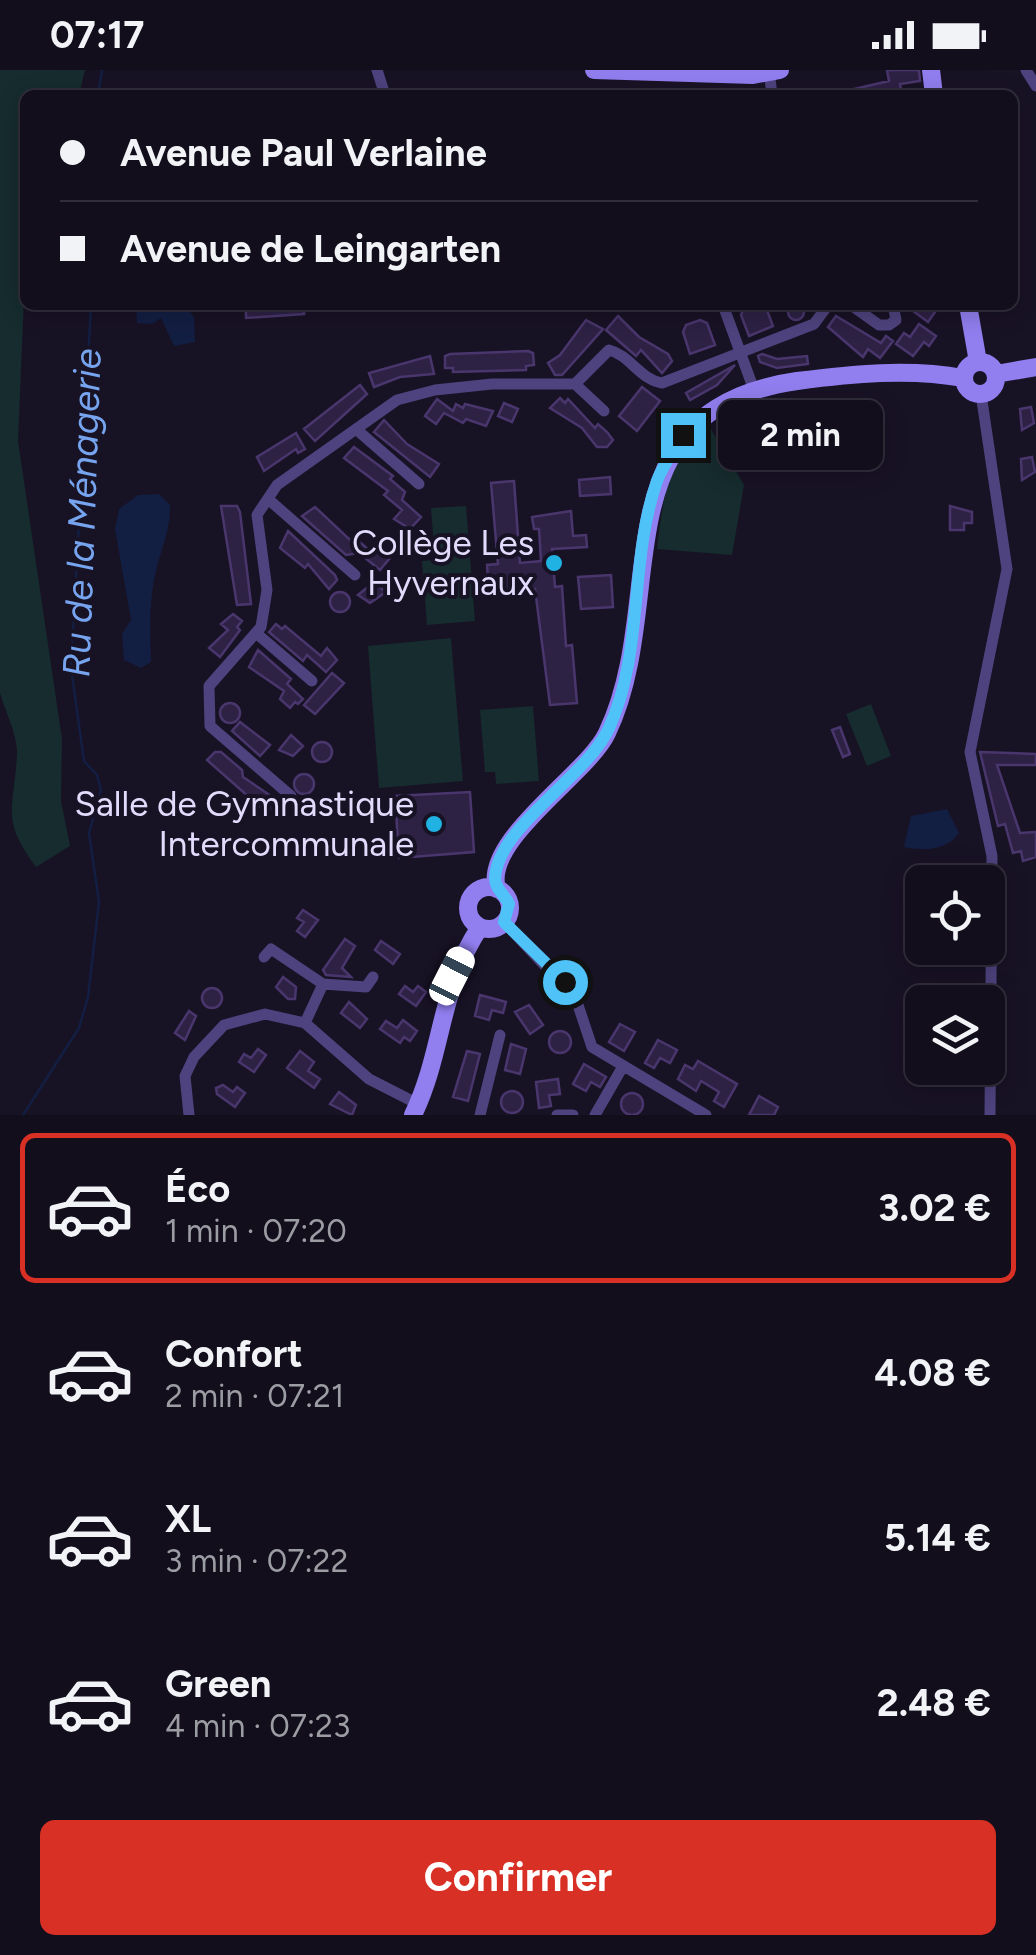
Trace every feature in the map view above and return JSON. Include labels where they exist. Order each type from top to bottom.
[{"type":"street","points":[[594,70],[773,71]]},
{"type":"street","points":[[1026,70],[1036,86]]},
{"type":"street","points":[[725,310],[754,390]]},
{"type":"street","points":[[291,796],[210,726],[209,686],[261,626],[267,590],[257,515],[277,485],[397,400],[435,390],[574,384],[609,350],[618,352],[649,381],[662,384],[814,324],[824,310]]},
{"type":"street","points":[[858,310],[879,325],[889,325],[896,310]]},
{"type":"street","points":[[969,310],[978,362]]},
{"type":"street","points":[[978,362],[991,366],[996,374],[993,388],[981,394],[966,388],[963,378],[966,369],[978,362]]},
{"type":"street","points":[[996,374],[1036,367]]},
{"type":"street","points":[[498,889],[480,889],[468,902],[468,914],[480,927],[493,928],[504,922],[509,904],[498,889],[496,874],[517,833],[594,754],[616,712],[652,500],[665,465],[683,435],[722,402],[754,390],[904,372],[963,378]]},
{"type":"street","points":[[574,384],[604,411]]},
{"type":"street","points":[[981,394],[1007,569],[970,752],[971,774],[992,856],[990,1115]]},
{"type":"street","points":[[356,429],[418,484]]},
{"type":"street","points":[[268,499],[355,575]]},
{"type":"street","points":[[256,632],[312,681]]},
{"type":"street","points":[[504,922],[576,999],[592,1047],[706,1115]]},
{"type":"street","points":[[190,1115],[186,1076],[194,1057],[224,1024],[265,1014],[304,1023],[369,1080],[415,1110],[433,1062],[452,976],[480,927]]},
{"type":"street","points":[[264,956],[271,948],[322,984],[366,987],[373,976]]},
{"type":"street","points":[[304,1023],[322,984]]},
{"type":"street","points":[[480,1115],[500,1035]]},
{"type":"street","points":[[595,1115],[622,1068]]},
{"type":"street","points":[[558,1115],[573,1115]]},
{"type":"green space","points":[[0,70],[85,70],[80,90],[20,90],[20,310],[23,310],[18,441],[62,739],[61,801],[70,846],[36,867],[13,825],[17,748],[0,693]]},
{"type":"green space","points":[[708,424],[744,485],[732,555],[657,549],[669,480],[684,449]]},
{"type":"green space","points":[[466,506],[475,621],[427,625],[422,561],[435,560],[431,508]]},
{"type":"green space","points":[[451,638],[463,781],[379,788],[368,646]]},
{"type":"green space","points":[[871,704],[891,756],[867,766],[846,714]]},
{"type":"green space","points":[[533,706],[539,781],[496,784],[495,772],[485,772],[480,710]]},
{"type":"water","points":[[136,310],[189,310],[194,317],[195,342],[174,346],[161,318],[152,324],[137,323]]},
{"type":"water","points":[[159,494],[170,505],[170,514],[153,586],[151,662],[141,668],[124,660],[122,634],[131,620],[115,529],[119,509],[138,495]]},
{"type":"water","points":[[947,809],[959,833],[954,839],[934,848],[904,847],[911,816]]},
{"type":"building","points":[[887,70],[919,70],[920,81],[900,84],[901,90],[850,90],[889,81]]},
{"type":"building","points":[[246,310],[304,310],[304,314],[246,318]]},
{"type":"building","points":[[743,310],[767,310],[773,326],[749,336]]},
{"type":"building","points":[[789,310],[803,310],[802,318],[790,318]]},
{"type":"building","points":[[912,310],[936,310],[928,322]]},
{"type":"building","points":[[618,316],[639,337],[668,354],[672,361],[662,373],[641,350],[636,356],[606,330]]},
{"type":"building","points":[[836,316],[881,343],[886,336],[893,341],[880,358],[868,349],[863,357],[828,327]]},
{"type":"building","points":[[586,320],[603,329],[562,375],[555,375],[548,363],[560,355]]},
{"type":"building","points":[[700,320],[707,323],[715,345],[690,354],[683,332],[686,325]]},
{"type":"building","points":[[919,324],[936,336],[929,346],[924,342],[913,356],[896,344],[904,333],[910,337]]},
{"type":"building","points":[[533,353],[534,365],[526,366],[526,370],[453,372],[453,368],[445,368],[445,356],[450,354]]},
{"type":"building","points":[[430,356],[434,374],[400,377],[374,387],[369,373]]},
{"type":"building","points":[[758,356],[777,359],[807,356],[808,364],[777,368],[760,362]]},
{"type":"building","points":[[735,365],[717,385],[690,400],[686,393]]},
{"type":"building","points":[[360,385],[367,394],[315,441],[304,429]]},
{"type":"building","points":[[642,387],[660,401],[637,431],[619,416]]},
{"type":"building","points":[[560,398],[565,403],[568,399],[595,428],[598,424],[607,432],[613,440],[607,447],[597,447],[582,428],[550,408]]},
{"type":"building","points":[[437,399],[453,411],[456,404],[463,408],[465,404],[493,411],[486,426],[466,419],[463,423],[444,413],[436,424],[425,416]]},
{"type":"building","points":[[504,403],[518,409],[512,422],[498,416]]},
{"type":"building","points":[[1031,407],[1034,423],[1022,430],[1020,409]]},
{"type":"building","points":[[384,420],[407,444],[439,464],[430,477],[374,432]]},
{"type":"building","points":[[296,433],[305,449],[298,453],[296,449],[264,471],[257,457]]},
{"type":"building","points":[[354,447],[393,476],[390,479],[405,492],[402,500],[421,517],[410,529],[394,519],[402,510],[384,495],[388,491],[344,458]]},
{"type":"building","points":[[1032,457],[1035,472],[1022,480],[1021,459]]},
{"type":"building","points":[[610,477],[611,494],[580,496],[579,480]]},
{"type":"building","points":[[514,481],[520,563],[541,561],[539,529],[534,529],[532,517],[571,511],[573,536],[586,535],[587,547],[552,549],[555,587],[562,586],[566,646],[572,645],[577,703],[550,705],[535,589],[489,592],[487,565],[498,564],[491,483]]},
{"type":"building","points":[[221,506],[237,506],[240,512],[251,604],[237,605]]},
{"type":"building","points":[[950,506],[972,512],[972,523],[964,523],[964,530],[950,530]]},
{"type":"building","points":[[315,507],[350,540],[353,536],[371,552],[378,544],[390,558],[380,570],[359,553],[346,555],[302,516]]},
{"type":"building","points":[[288,531],[335,575],[337,580],[329,589],[308,564],[305,568],[280,548]]},
{"type":"building","points":[[611,575],[613,607],[581,609],[578,577]]},
{"type":"building","points":[[374,582],[386,592],[370,603],[358,595]]},
{"type":"building","points":[[340,592],[350,602],[340,612],[330,602]]},
{"type":"building","points":[[233,614],[242,621],[237,627],[240,630],[220,657],[209,648],[228,630],[221,624]]},
{"type":"building","points":[[276,624],[282,629],[285,626],[321,656],[327,648],[337,660],[326,672],[307,655],[303,661],[269,632]]},
{"type":"building","points":[[258,650],[291,679],[287,684],[303,699],[298,704],[295,702],[290,708],[280,699],[284,691],[249,667]]},
{"type":"building","points":[[332,673],[344,683],[315,714],[304,705]]},
{"type":"building","points":[[230,703],[240,713],[230,723],[220,713]]},
{"type":"building","points":[[240,722],[270,745],[260,756],[232,731]]},
{"type":"building","points":[[840,727],[850,754],[843,757],[832,730]]},
{"type":"building","points":[[291,735],[303,746],[293,756],[279,750]]},
{"type":"building","points":[[322,742],[332,752],[322,762],[312,752]]},
{"type":"building","points":[[221,752],[242,770],[243,777],[274,798],[275,804],[267,813],[207,760]]},
{"type":"building","points":[[980,752],[1036,754],[1036,765],[997,765],[1020,833],[1036,832],[1036,857],[1023,861],[1021,851],[1013,853],[1005,824],[998,826]]},
{"type":"building","points":[[304,774],[314,784],[304,794],[294,784]]},
{"type":"building","name":"Salle de Gymnastique Intercommunale","points":[[470,792],[474,852],[399,858],[395,796]]},
{"type":"building","points":[[303,910],[318,920],[305,937],[297,931],[304,922],[297,918]]},
{"type":"building","points":[[345,939],[355,946],[342,968],[351,977],[326,975],[323,970]]},
{"type":"building","points":[[381,941],[400,954],[393,964],[375,950]]},
{"type":"building","points":[[283,977],[296,987],[295,999],[288,999],[276,987]]},
{"type":"building","points":[[405,986],[413,992],[418,986],[426,992],[416,1006],[399,994]]},
{"type":"building","points":[[212,988],[222,998],[212,1008],[202,998]]},
{"type":"building","points":[[480,995],[506,1002],[503,1013],[492,1010],[489,1020],[475,1016]]},
{"type":"building","points":[[349,1002],[367,1019],[360,1028],[341,1013]]},
{"type":"building","points":[[529,1005],[543,1025],[530,1034],[515,1012]]},
{"type":"building","points":[[189,1011],[196,1016],[185,1040],[175,1033]]},
{"type":"building","points":[[403,1020],[417,1031],[410,1041],[404,1037],[400,1043],[380,1029],[386,1021],[397,1028]]},
{"type":"building","points":[[620,1024],[635,1032],[624,1051],[609,1042]]},
{"type":"building","points":[[560,1031],[568,1034],[568,1050],[560,1053],[552,1050],[549,1042],[552,1034]]},
{"type":"building","points":[[658,1040],[677,1050],[670,1063],[660,1058],[654,1068],[645,1063]]},
{"type":"building","points":[[511,1044],[526,1049],[520,1074],[505,1070]]},
{"type":"building","points":[[258,1049],[266,1055],[254,1072],[239,1062],[244,1054],[251,1058]]},
{"type":"building","points":[[300,1051],[314,1062],[308,1071],[320,1079],[314,1088],[287,1068]]},
{"type":"building","points":[[467,1051],[480,1054],[468,1101],[453,1097]]},
{"type":"building","points":[[698,1061],[737,1084],[724,1107],[714,1101],[719,1092],[701,1081],[696,1091],[678,1079],[685,1065],[693,1069]]},
{"type":"building","points":[[584,1064],[606,1077],[600,1087],[591,1082],[586,1091],[573,1084]]},
{"type":"building","points":[[558,1079],[560,1094],[549,1095],[551,1106],[539,1108],[536,1082]]},
{"type":"building","points":[[223,1085],[233,1092],[237,1087],[245,1093],[235,1107],[217,1094],[216,1088]]},
{"type":"building","points":[[512,1091],[520,1094],[520,1110],[512,1113],[504,1110],[501,1102],[504,1094]]},
{"type":"building","points":[[339,1092],[356,1105],[352,1115],[330,1104]]},
{"type":"building","points":[[632,1093],[643,1104],[632,1115],[621,1104]]},
{"type":"building","points":[[759,1096],[778,1107],[774,1115],[749,1115]]},
{"type":"waterway","name":"Ru de la Ménagerie","points":[[99,90],[102,70]]},
{"type":"waterway","name":"Ru de la Ménagerie","points":[[23,1115],[79,1028],[88,997],[99,902],[89,833],[101,790],[97,775],[84,761],[71,668],[91,310]]},
{"type":"place","name":"Collège Les Hyvernaux","points":[[554,563]]},
{"type":"place","name":"Salle de Gymnastique Intercommunale","points":[[434,824]]},
{"type":"route","points":[[565,982],[504,922],[510,910],[507,898],[498,889],[496,874],[529,816],[578,772],[605,738],[622,694],[652,500],[665,465],[683,435]]}]
